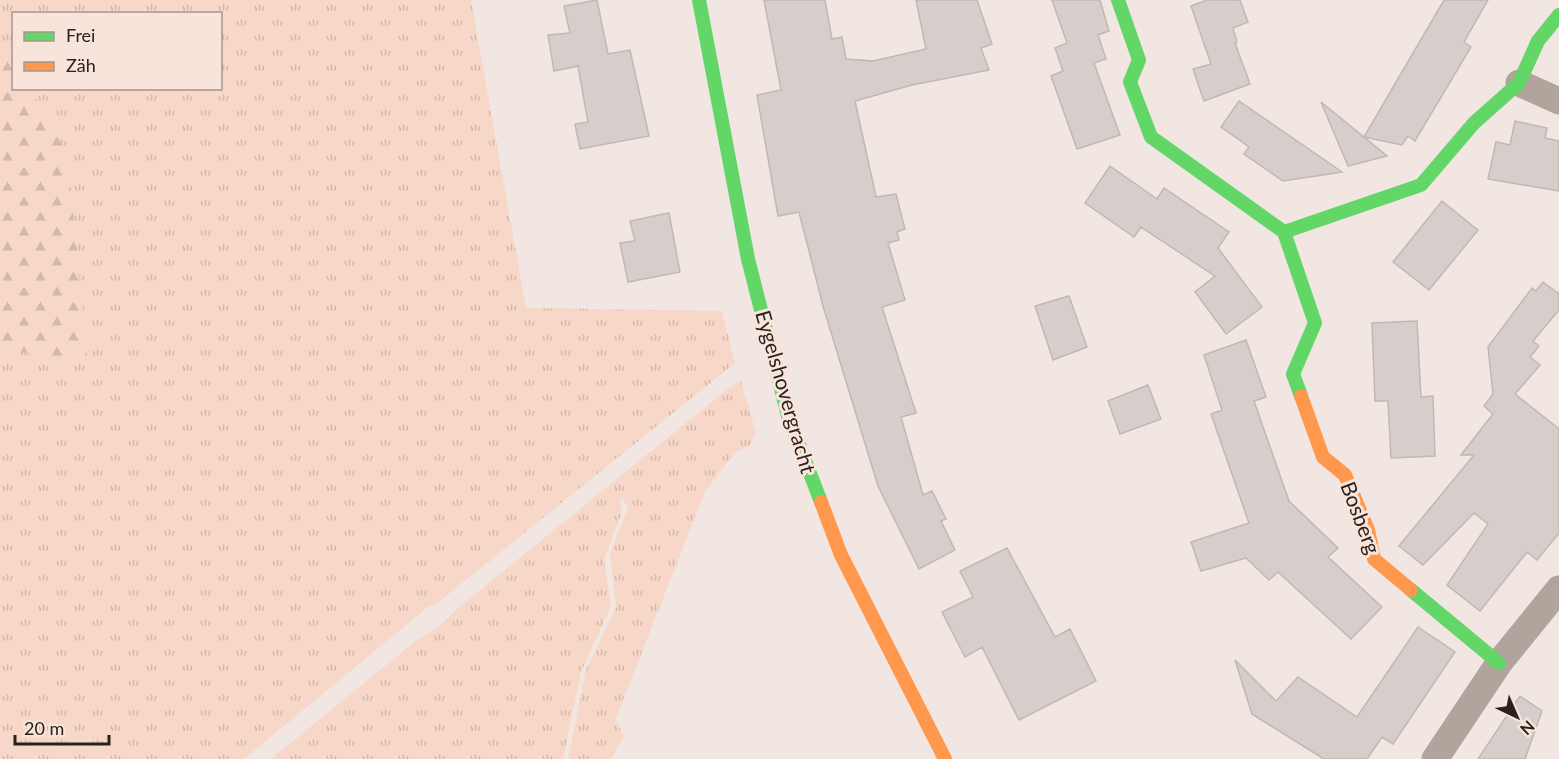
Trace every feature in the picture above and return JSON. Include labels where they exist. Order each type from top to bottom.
[{"type":"street","name":"Eygelshovergracht","points":[[699,0],[748,259],[788,416],[841,555],[945,759]]},
{"type":"street","points":[[1118,0],[1139,60],[1130,82],[1151,137],[1284,232],[1421,185],[1474,123],[1519,83],[1538,41],[1559,15]]},
{"type":"street","points":[[1519,83],[1559,101]]},
{"type":"street","name":"Bosberg","points":[[1284,232],[1315,323],[1293,374],[1323,457],[1345,475],[1368,530],[1374,559],[1500,663]]},
{"type":"street","points":[[1435,759],[1500,663],[1559,589]]},
{"type":"green space","points":[[0,0],[471,0],[526,308],[722,311],[735,363],[436,604],[429,606],[244,759],[0,759]]},
{"type":"green space","points":[[0,50],[12,68],[12,90],[29,90],[56,121],[70,182],[88,363],[0,349]]},
{"type":"green space","points":[[741,381],[756,433],[749,446],[735,452],[705,492],[615,720],[624,736],[611,759],[568,759],[586,670],[616,608],[610,553],[628,509],[623,498],[620,500],[622,512],[604,559],[611,606],[581,672],[563,759],[271,759],[417,640],[438,626],[725,391]]},
{"type":"building","points":[[597,0],[608,54],[630,50],[649,136],[580,149],[575,124],[588,122],[578,66],[554,71],[548,35],[570,33],[564,6]]},
{"type":"building","points":[[764,0],[825,0],[832,39],[842,37],[846,59],[873,61],[926,49],[916,0],[977,0],[992,44],[981,48],[989,70],[912,85],[855,101],[876,197],[896,194],[905,229],[897,232],[899,240],[888,243],[905,300],[882,307],[916,413],[901,417],[923,495],[932,491],[946,519],[941,521],[955,550],[919,569],[878,486],[823,306],[799,212],[778,216],[757,95],[781,90]]},
{"type":"building","points":[[1052,0],[1100,0],[1109,31],[1098,35],[1106,59],[1094,63],[1120,135],[1077,149],[1051,76],[1063,71],[1055,48],[1067,43]]},
{"type":"building","points":[[1207,0],[1240,0],[1248,22],[1233,28],[1237,42],[1235,43],[1250,84],[1204,101],[1193,69],[1211,64],[1191,6]]},
{"type":"building","points":[[1444,0],[1488,0],[1464,42],[1471,47],[1415,141],[1408,136],[1402,145],[1364,137]]},
{"type":"building","points":[[1239,101],[1342,172],[1283,181],[1244,154],[1249,147],[1221,127]]},
{"type":"building","points":[[1321,102],[1387,156],[1348,166]]},
{"type":"building","points":[[1515,121],[1547,128],[1545,138],[1559,141],[1559,191],[1488,179],[1496,142],[1510,145]]},
{"type":"building","points":[[1110,166],[1157,199],[1164,188],[1229,232],[1218,248],[1262,307],[1226,334],[1195,292],[1215,276],[1141,227],[1134,237],[1085,203]]},
{"type":"building","points":[[1442,201],[1478,230],[1429,290],[1393,262]]},
{"type":"building","points":[[669,213],[680,272],[628,282],[620,243],[635,241],[630,221]]},
{"type":"building","points":[[1543,282],[1559,294],[1559,310],[1533,341],[1539,346],[1530,357],[1540,365],[1515,394],[1559,429],[1559,533],[1537,560],[1527,552],[1480,611],[1447,585],[1488,524],[1474,513],[1423,565],[1399,546],[1474,455],[1461,455],[1493,414],[1484,406],[1493,394],[1488,347],[1532,288],[1536,291]]},
{"type":"building","points":[[1069,296],[1087,347],[1053,360],[1035,306]]},
{"type":"building","points":[[1417,321],[1421,397],[1433,396],[1435,456],[1391,458],[1388,401],[1375,401],[1372,323]]},
{"type":"building","points":[[1246,340],[1266,397],[1254,401],[1289,501],[1338,548],[1328,557],[1382,607],[1351,639],[1278,572],[1269,580],[1246,558],[1201,571],[1191,542],[1249,523],[1211,414],[1222,410],[1204,355]]},
{"type":"building","points":[[1148,385],[1161,419],[1120,434],[1108,401]]},
{"type":"building","points":[[1007,548],[1055,637],[1070,629],[1096,681],[1019,720],[982,647],[965,657],[942,612],[973,597],[960,571]]},
{"type":"building","points":[[1418,627],[1455,652],[1393,744],[1382,737],[1367,759],[1324,759],[1252,714],[1235,660],[1276,701],[1298,677],[1357,717]]},
{"type":"building","points":[[1520,696],[1542,711],[1525,759],[1478,759]]},
{"type":"traffic: fast","points":[[699,0],[748,259],[788,416],[821,502]]},
{"type":"traffic: fast","points":[[1118,0],[1139,60],[1130,82],[1151,137],[1284,232],[1315,323],[1293,374],[1301,396]]},
{"type":"traffic: fast","points":[[1284,232],[1421,185],[1474,123],[1519,83],[1538,41],[1559,15]]},
{"type":"traffic: fast","points":[[1411,590],[1499,663]]},
{"type":"traffic: slow","points":[[1301,396],[1323,457],[1345,475],[1368,530],[1374,559],[1411,590]]},
{"type":"traffic: slow","points":[[821,502],[841,555],[945,759]]}]
